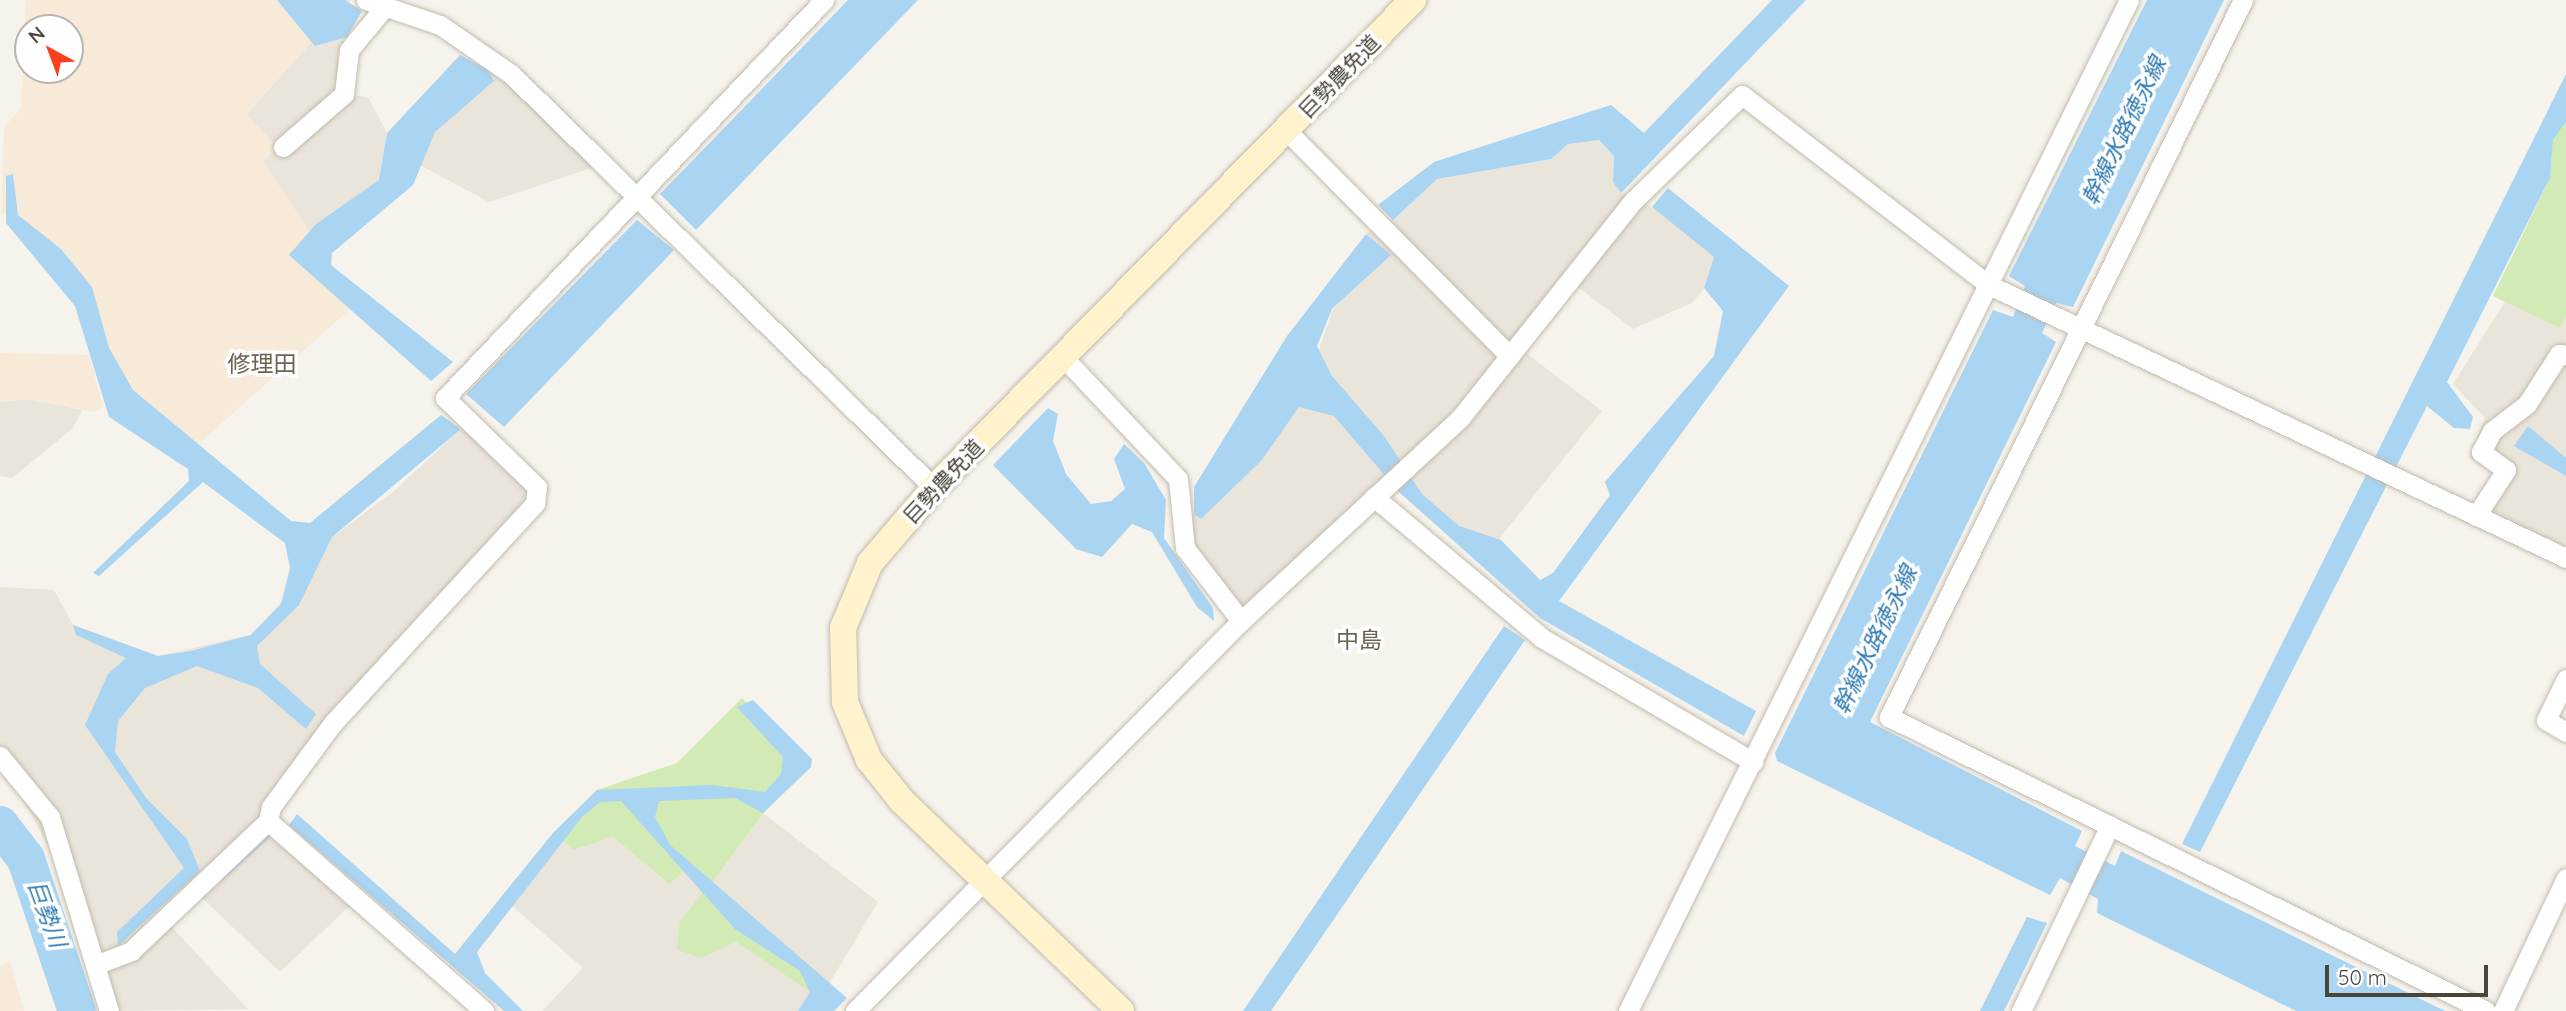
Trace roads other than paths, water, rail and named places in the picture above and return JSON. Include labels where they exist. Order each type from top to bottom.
[{"type":"street","points":[[95,965],[131,951],[268,821],[271,807],[333,723],[535,503],[537,486],[445,398],[636,194],[824,0]]},
{"type":"street","name":"巨勢農免道","points":[[1121,1011],[981,879],[869,760],[845,702],[843,628],[870,563],[934,488],[1413,0]]},
{"type":"street","points":[[1628,1011],[1994,287],[2129,0]]},
{"type":"street","points":[[2243,0],[1889,717],[2486,1011]]},
{"type":"street","points":[[283,147],[344,94],[349,50],[374,5],[440,25],[511,74],[934,488]]},
{"type":"street","points":[[860,1009],[981,879],[1241,621],[1461,417],[1633,201],[1742,94],[1994,287],[2060,322],[2566,558]]},
{"type":"street","points":[[1286,130],[1510,356]]},
{"type":"street","points":[[2476,516],[2506,470],[2481,452],[2493,431],[2527,404],[2559,354],[2566,355]]},
{"type":"street","points":[[1064,358],[1178,479],[1185,548],[1241,621]]},
{"type":"street","points":[[1379,492],[1542,638],[1753,762]]},
{"type":"street","points":[[2566,679],[2546,720],[2566,732]]},
{"type":"street","points":[[0,756],[50,817],[109,1011]]},
{"type":"street","points":[[268,821],[484,1011]]},
{"type":"street","points":[[2021,1011],[2110,825]]},
{"type":"street","points":[[2503,1011],[2566,878]]},
{"type":"water","points":[[277,0],[345,0],[362,11],[347,37],[315,46]]},
{"type":"water","points":[[848,0],[918,0],[696,230],[660,194]]},
{"type":"water","points":[[1772,0],[1806,0],[1621,193],[1613,182],[1614,156],[1599,140],[1568,144],[1551,159],[1437,179],[1393,220],[1378,205],[1434,162],[1611,105],[1644,133]]},
{"type":"water","name":"幹線水路徳永線","points":[[2147,0],[2224,0],[2073,307],[2056,303],[2042,333],[2056,342],[1870,722],[2082,831],[2075,846],[2115,866],[2121,851],[2445,1011],[2296,1011],[2097,913],[2098,899],[2060,878],[2050,895],[1777,761],[1775,753],[1993,310],[2013,317],[2025,286],[2009,276]]},
{"type":"water","points":[[460,55],[488,70],[494,81],[435,132],[413,185],[332,253],[331,265],[453,362],[431,381],[289,255],[316,224],[379,180],[387,133]]},
{"type":"water","points":[[2566,74],[2566,122],[2553,140],[2550,178],[2447,382],[2473,417],[2470,429],[2454,428],[2427,406],[2200,852],[2182,844]]},
{"type":"water","points":[[13,174],[18,215],[61,249],[92,287],[109,348],[133,390],[291,521],[310,523],[441,415],[461,429],[332,537],[299,605],[257,646],[260,664],[316,714],[306,729],[258,688],[197,666],[145,688],[118,721],[115,752],[147,799],[187,839],[200,871],[118,946],[117,932],[184,868],[85,725],[108,674],[126,658],[76,635],[73,625],[158,656],[191,651],[251,635],[281,604],[290,568],[285,543],[203,482],[99,576],[93,573],[189,481],[188,469],[109,417],[75,306],[6,223],[6,176]]},
{"type":"water","points":[[1668,188],[1789,286],[1559,601],[1756,711],[1744,736],[1540,618],[1399,492],[1334,416],[1299,407],[1262,460],[1201,519],[1194,514],[1194,487],[1287,336],[1366,234],[1391,255],[1332,309],[1317,346],[1332,376],[1384,436],[1422,494],[1459,526],[1501,540],[1540,580],[1553,573],[1610,495],[1605,482],[1714,356],[1723,311],[1704,288],[1714,257],[1652,207]]},
{"type":"water","points":[[637,220],[674,250],[504,427],[466,394]]},
{"type":"water","points":[[1048,408],[1058,414],[1053,441],[1066,474],[1091,504],[1111,501],[1125,489],[1114,459],[1124,444],[1144,463],[1166,500],[1164,538],[1213,608],[1214,621],[1197,607],[1152,532],[1132,524],[1102,557],[1076,549],[993,465]]},
{"type":"water","points":[[2528,426],[2566,458],[2566,476],[2514,446]]},
{"type":"water","points":[[1504,626],[1525,640],[1271,1011],[1243,1011]]},
{"type":"water","points":[[753,700],[812,759],[811,767],[763,813],[735,798],[659,801],[655,817],[670,845],[847,998],[834,1011],[798,1011],[810,992],[800,971],[735,929],[621,801],[600,802],[582,817],[477,952],[485,973],[523,1011],[504,1011],[289,825],[297,814],[455,954],[553,833],[597,790],[712,785],[765,792],[781,774],[783,757],[737,707]]},
{"type":"water","points":[[2027,917],[2047,923],[2004,1011],[1980,1011]]},
{"type":"waterway","name":"巨勢川","points":[[0,825],[26,859],[77,1011]]},
{"type":"waterway","points":[[223,876],[268,835]]},
{"type":"district","name":"修理田","points":[[262,364]]},
{"type":"district","name":"中島","points":[[1359,640]]}]
